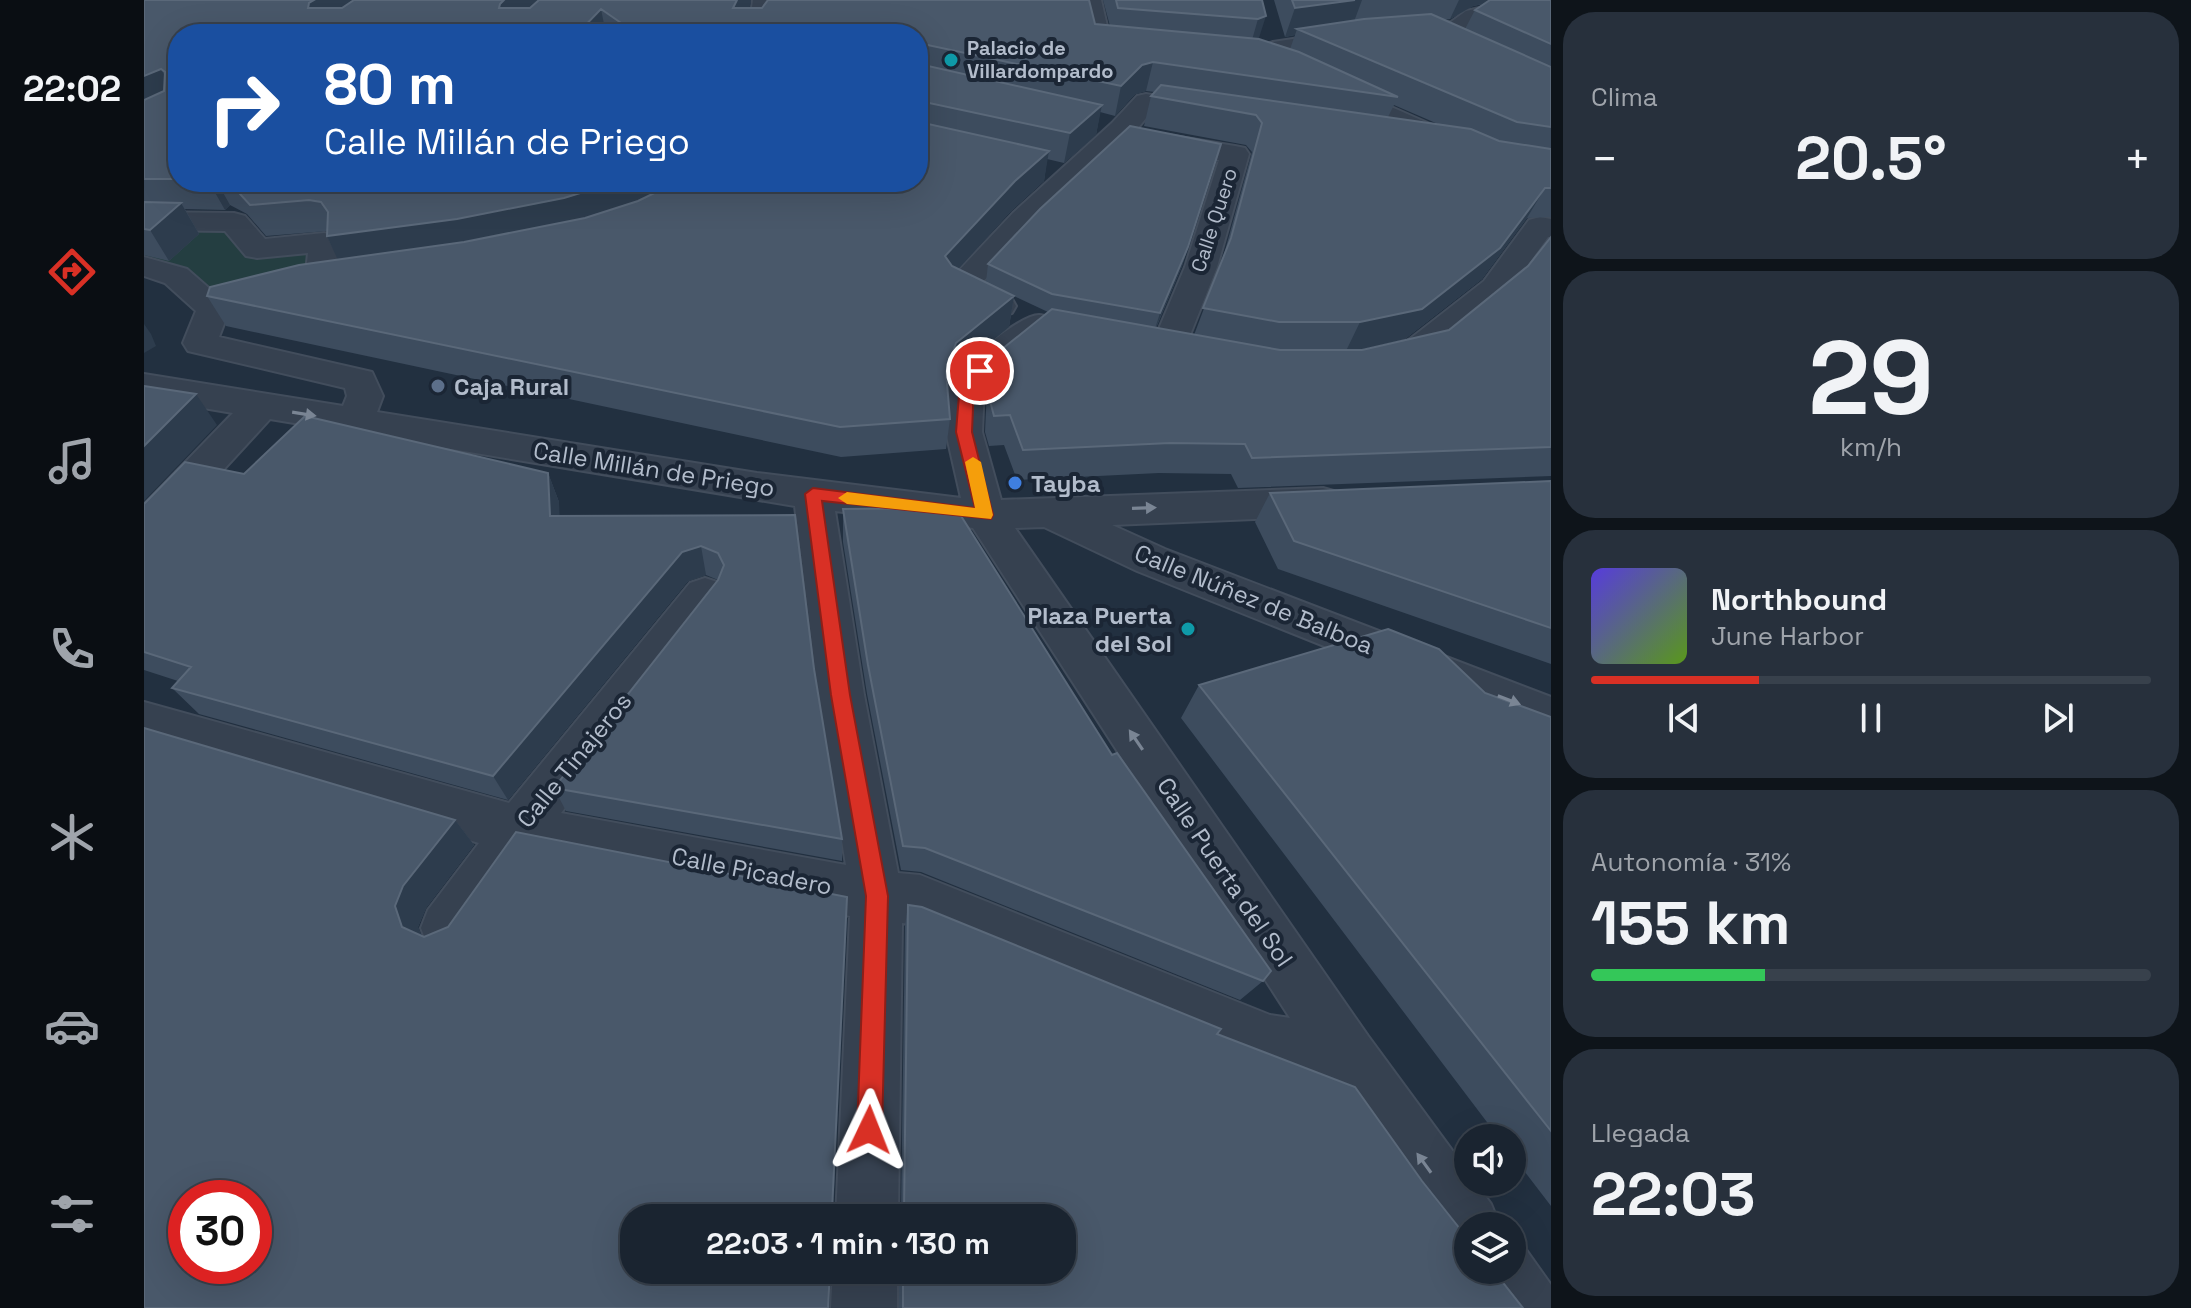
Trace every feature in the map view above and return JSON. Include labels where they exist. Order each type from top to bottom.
[{"type":"street","points":[[757,24],[763,16],[764,0]]},
{"type":"street","points":[[1090,0],[1099,45],[1161,50]]},
{"type":"street","points":[[1207,54],[1263,54],[1375,34],[1457,29],[1469,10],[1539,2]]},
{"type":"street","points":[[1360,10],[1375,34]]},
{"type":"street","points":[[1263,54],[1266,19]]},
{"type":"street","points":[[1421,31],[1463,52]]},
{"type":"street","points":[[1263,54],[1493,162],[1551,171]]},
{"type":"street","points":[[1038,168],[1068,175],[1107,126],[1146,102],[1234,116]]},
{"type":"street","name":"Calle Quero","points":[[1107,126],[1140,138],[1235,154],[1201,267],[1167,350]]},
{"type":"street","points":[[1369,137],[1461,148]]},
{"type":"street","name":"Calle Puerta del Sol","points":[[1068,175],[961,287],[1053,328],[967,383],[964,432],[985,515],[1348,1056],[1459,1212]]},
{"type":"street","points":[[144,221],[234,222],[257,249],[324,242],[335,280],[213,309]]},
{"type":"street","points":[[1359,364],[1417,350],[1495,288],[1540,226],[1551,228]]},
{"type":"street","points":[[144,266],[176,276],[213,309]]},
{"type":"street","points":[[213,309],[200,343],[360,380],[365,396],[355,422]]},
{"type":"street","name":"Calle Millán de Priego","points":[[144,386],[813,494],[985,515],[1362,500]]},
{"type":"street","points":[[144,530],[260,407]]},
{"type":"street","points":[[813,494],[841,695],[877,896],[867,1204]]},
{"type":"street","name":"Calle Núñez de Balboa","points":[[1048,512],[1151,560],[1551,717]]},
{"type":"street","name":"Calle Tinajeros","points":[[447,928],[520,827],[705,595]]},
{"type":"street","name":"Calle Picadero","points":[[144,722],[482,821],[877,896],[920,900],[1270,1043],[1348,1056]]},
{"type":"street","points":[[864,1308],[865,1284]]},
{"type":"street","points":[[1511,1284],[1528,1308]]},
{"type":"green space","points":[[229,227],[253,255],[314,248],[308,277],[218,303],[144,260],[144,229]]},
{"type":"building","points":[[144,0],[314,0],[308,8],[342,8],[354,0],[504,0],[499,8],[530,8],[539,0],[737,0],[733,8],[762,8],[768,0],[1089,0],[1095,24],[1259,39],[1299,52],[1398,97],[1153,62],[1142,65],[1121,86],[928,45],[928,24],[623,24],[601,9],[587,24],[168,24],[168,179],[144,179],[144,100],[164,91],[165,72],[161,69],[144,76]]},
{"type":"building","points":[[1116,0],[1262,0],[1266,16],[1258,19],[1118,8]]},
{"type":"building","points":[[1292,0],[1355,0],[1295,8]]},
{"type":"building","points":[[1490,0],[1551,0],[1551,44],[1475,10]]},
{"type":"building","points":[[1431,14],[1551,67],[1551,127],[1517,122],[1297,29],[1364,19]]},
{"type":"building","points":[[928,66],[1102,105],[1070,133],[928,103]]},
{"type":"building","points":[[1161,85],[1471,129],[1499,141],[1551,149],[1551,188],[1545,188],[1500,248],[1422,309],[1360,322],[1279,322],[1203,308],[1231,238],[1262,123],[1256,115],[1151,96]]},
{"type":"building","points":[[928,124],[1049,151],[1015,181],[945,256],[952,266],[1014,296],[956,343],[946,372],[950,419],[840,427],[207,296],[210,287],[299,265],[464,242],[585,218],[656,192],[928,192]]},
{"type":"building","points":[[1130,126],[1221,144],[1188,247],[1160,313],[1052,294],[988,264],[1040,209]]},
{"type":"building","points":[[238,192],[584,192],[457,219],[327,236],[328,212],[321,202],[309,200],[250,205]]},
{"type":"building","points":[[144,202],[181,203],[150,230],[144,229]]},
{"type":"building","points":[[1551,237],[1551,447],[1252,458],[1245,444],[1170,443],[1023,450],[1010,415],[994,416],[990,401],[991,358],[1052,309],[1280,350],[1362,350],[1449,330],[1528,266]]},
{"type":"building","points":[[144,386],[196,394],[144,446]]},
{"type":"building","points":[[305,416],[548,473],[550,516],[795,515],[814,669],[842,839],[554,788],[718,580],[724,565],[718,553],[701,546],[682,552],[493,776],[172,688],[191,667],[144,652],[144,504],[185,462],[244,474]]},
{"type":"building","points":[[1551,481],[1551,628],[1294,541],[1270,493]]},
{"type":"building","points":[[956,508],[1112,755],[1117,753],[1271,971],[1263,981],[925,848],[903,846],[868,665],[843,509]]},
{"type":"building","points":[[1388,629],[1439,649],[1485,693],[1551,717],[1551,1131],[1199,685]]},
{"type":"building","points":[[144,728],[455,820],[403,886],[395,906],[402,927],[424,937],[448,927],[516,832],[847,897],[832,1204],[620,1204],[620,1284],[829,1284],[828,1308],[144,1308]]},
{"type":"building","points":[[908,905],[922,907],[1221,1029],[1217,1034],[1355,1087],[1454,1221],[1454,1284],[1504,1284],[1523,1308],[903,1308],[903,1284],[1076,1284],[1076,1204],[904,1204]]},
{"type":"slow traffic","points":[[847,498],[985,515],[973,462]]},
{"type":"place","name":"Palacio de Villardompardo","points":[[951,60]]},
{"type":"place","name":"Caja Rural","points":[[438,386]]},
{"type":"place","name":"Tayba","points":[[1015,483]]},
{"type":"place","name":"Plaza Puerta del Sol","points":[[1188,629]]},
{"type":"route","points":[[869,1130],[877,896],[841,695],[813,494],[985,515],[964,432],[967,383],[980,371]]}]
